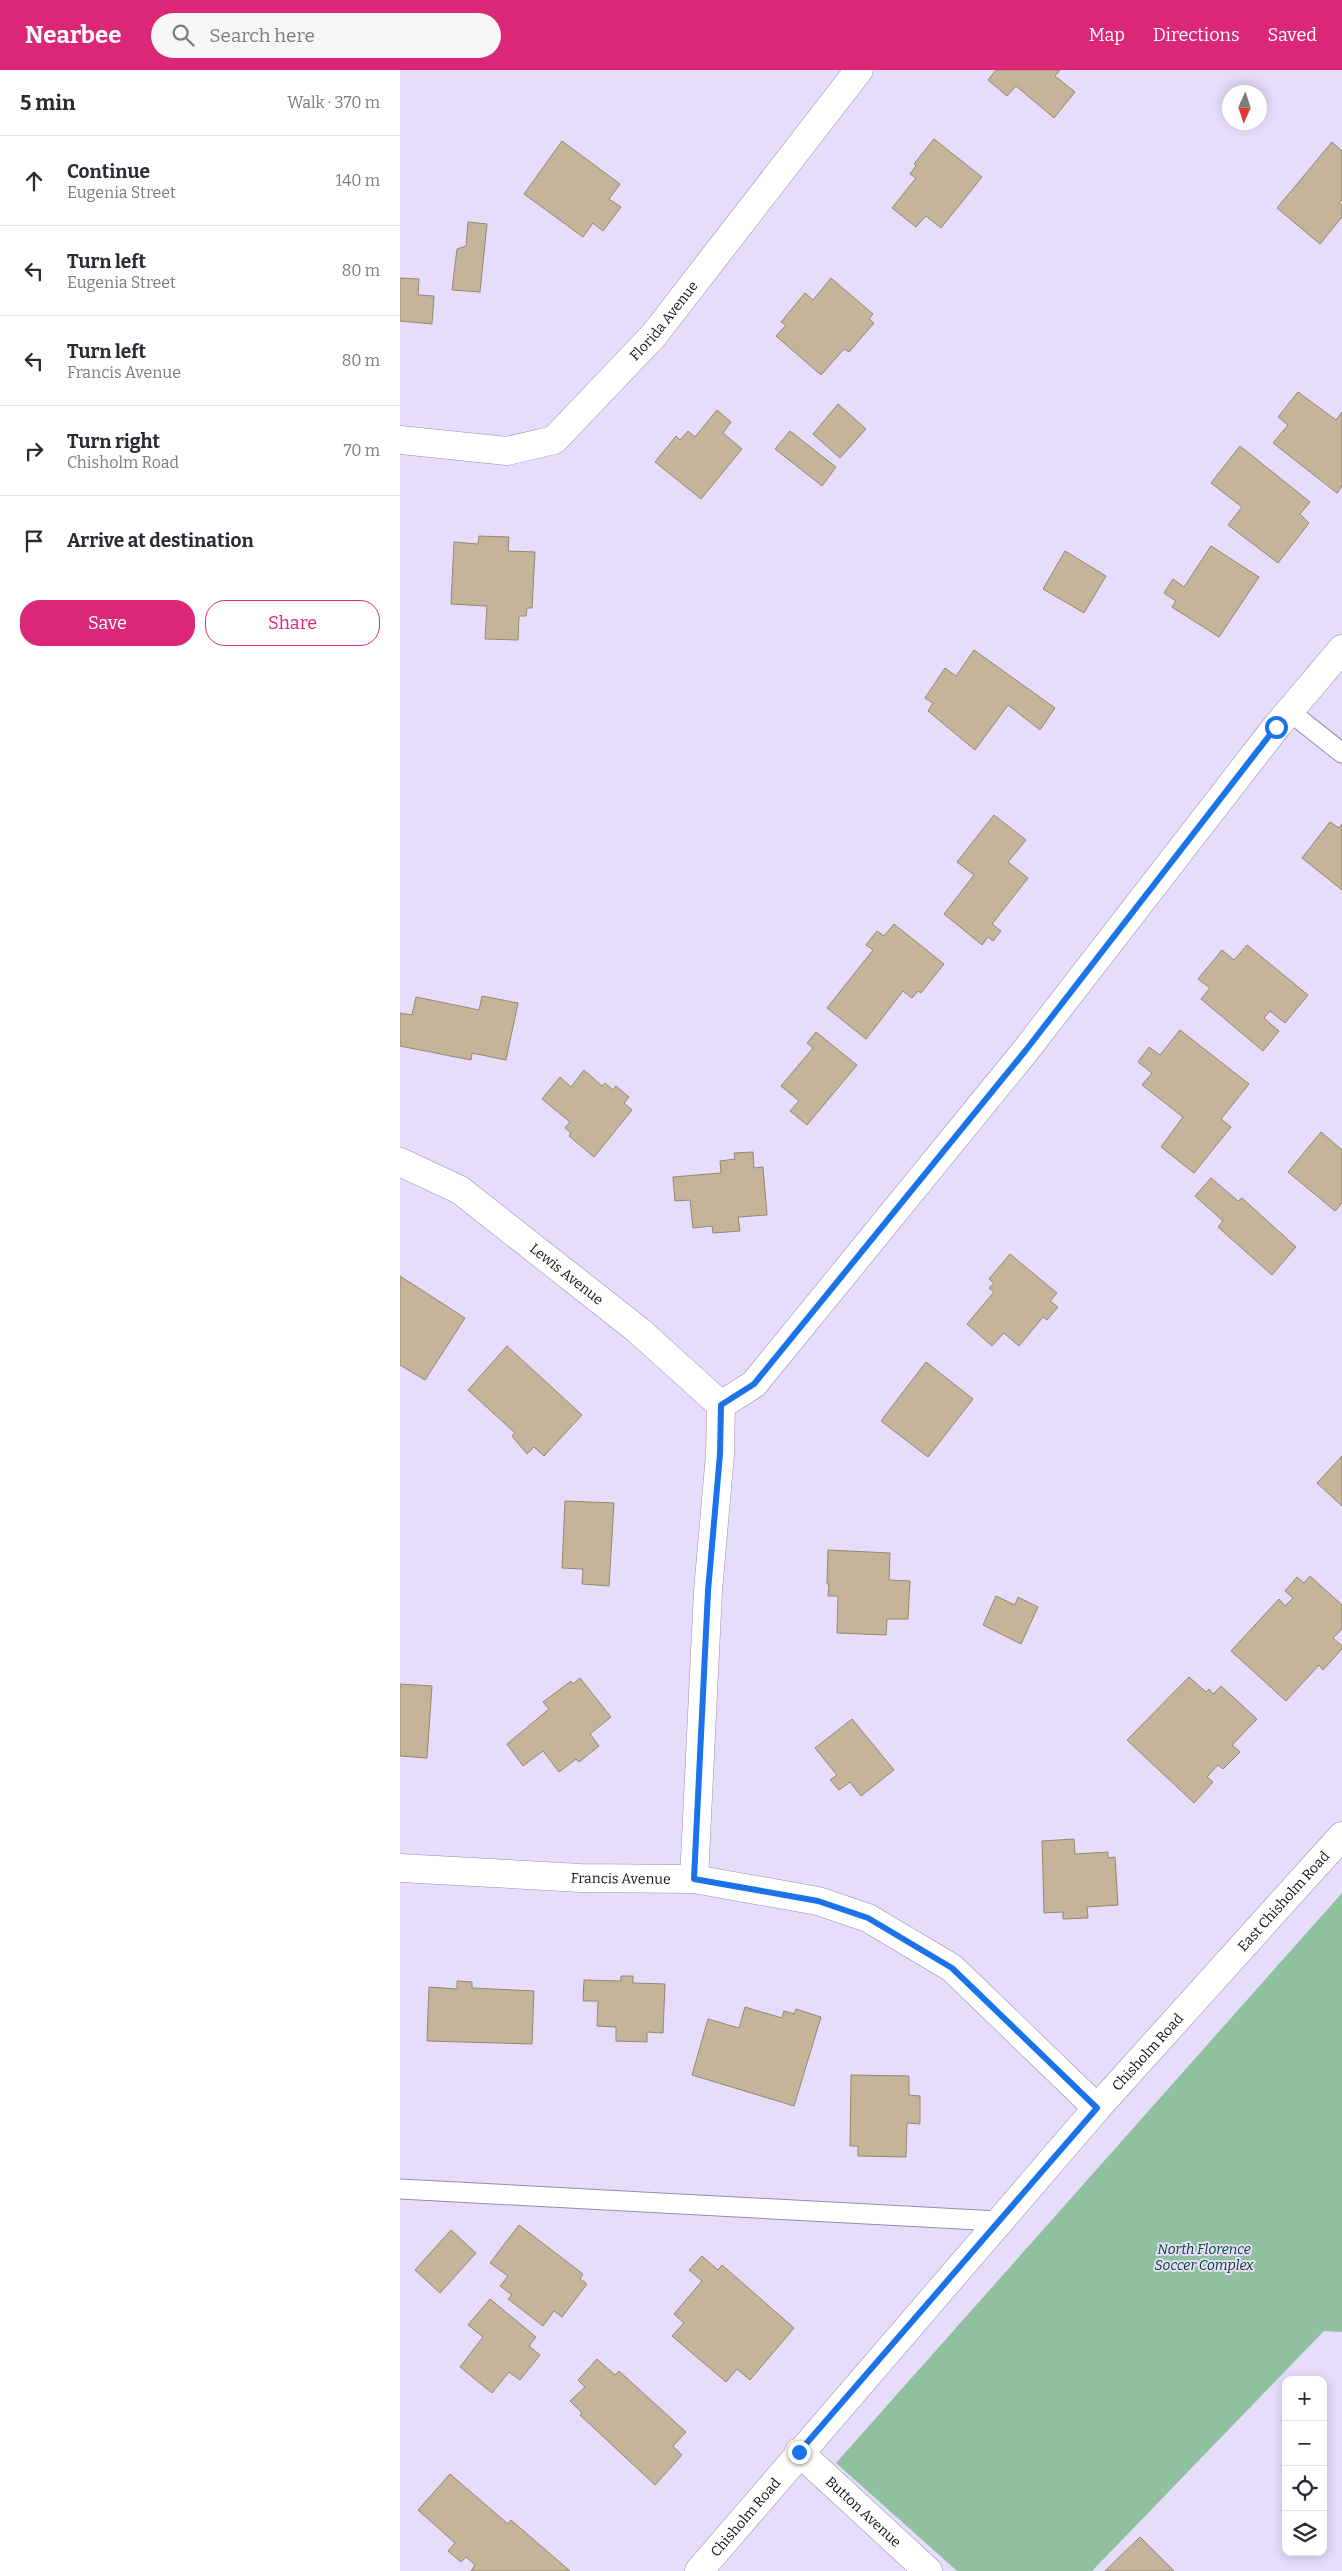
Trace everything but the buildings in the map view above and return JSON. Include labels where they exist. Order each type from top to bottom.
[{"type":"street","name":"Florida Avenue","points":[[400,440],[507,451],[554,440],[654,335],[859,70]]},
{"type":"street","points":[[694,1879],[708,1591],[720,1454],[721,1405],[754,1384],[1026,1050],[1289,711],[1342,649]]},
{"type":"street","name":"Lewis Avenue","points":[[400,1162],[468,1195],[638,1330],[721,1405]]},
{"type":"street","name":"East Chisholm Road","points":[[1226,1967],[1342,1836]]},
{"type":"street","name":"Francis Avenue","points":[[400,1868],[581,1878],[694,1879],[818,1901],[868,1918],[952,1968],[1097,2108]]},
{"type":"street","name":"Chisholm Road","points":[[698,2571],[998,2221],[1097,2108],[1226,1967]]},
{"type":"street","name":"Button Avenue","points":[[799,2452],[928,2571]]},
{"type":"lane","points":[[1289,711],[1342,753]]},
{"type":"lane","points":[[400,2189],[998,2221]]},
{"type":"green space","name":"North Florence Soccer Complex","points":[[1342,1893],[1342,2332],[1324,2331],[1092,2571],[957,2571],[836,2463]]},
{"type":"route","points":[[799,2452],[1097,2108],[952,1968],[868,1918],[818,1901],[694,1879],[708,1591],[720,1454],[721,1405],[754,1384],[1026,1050],[1276,727]]}]
